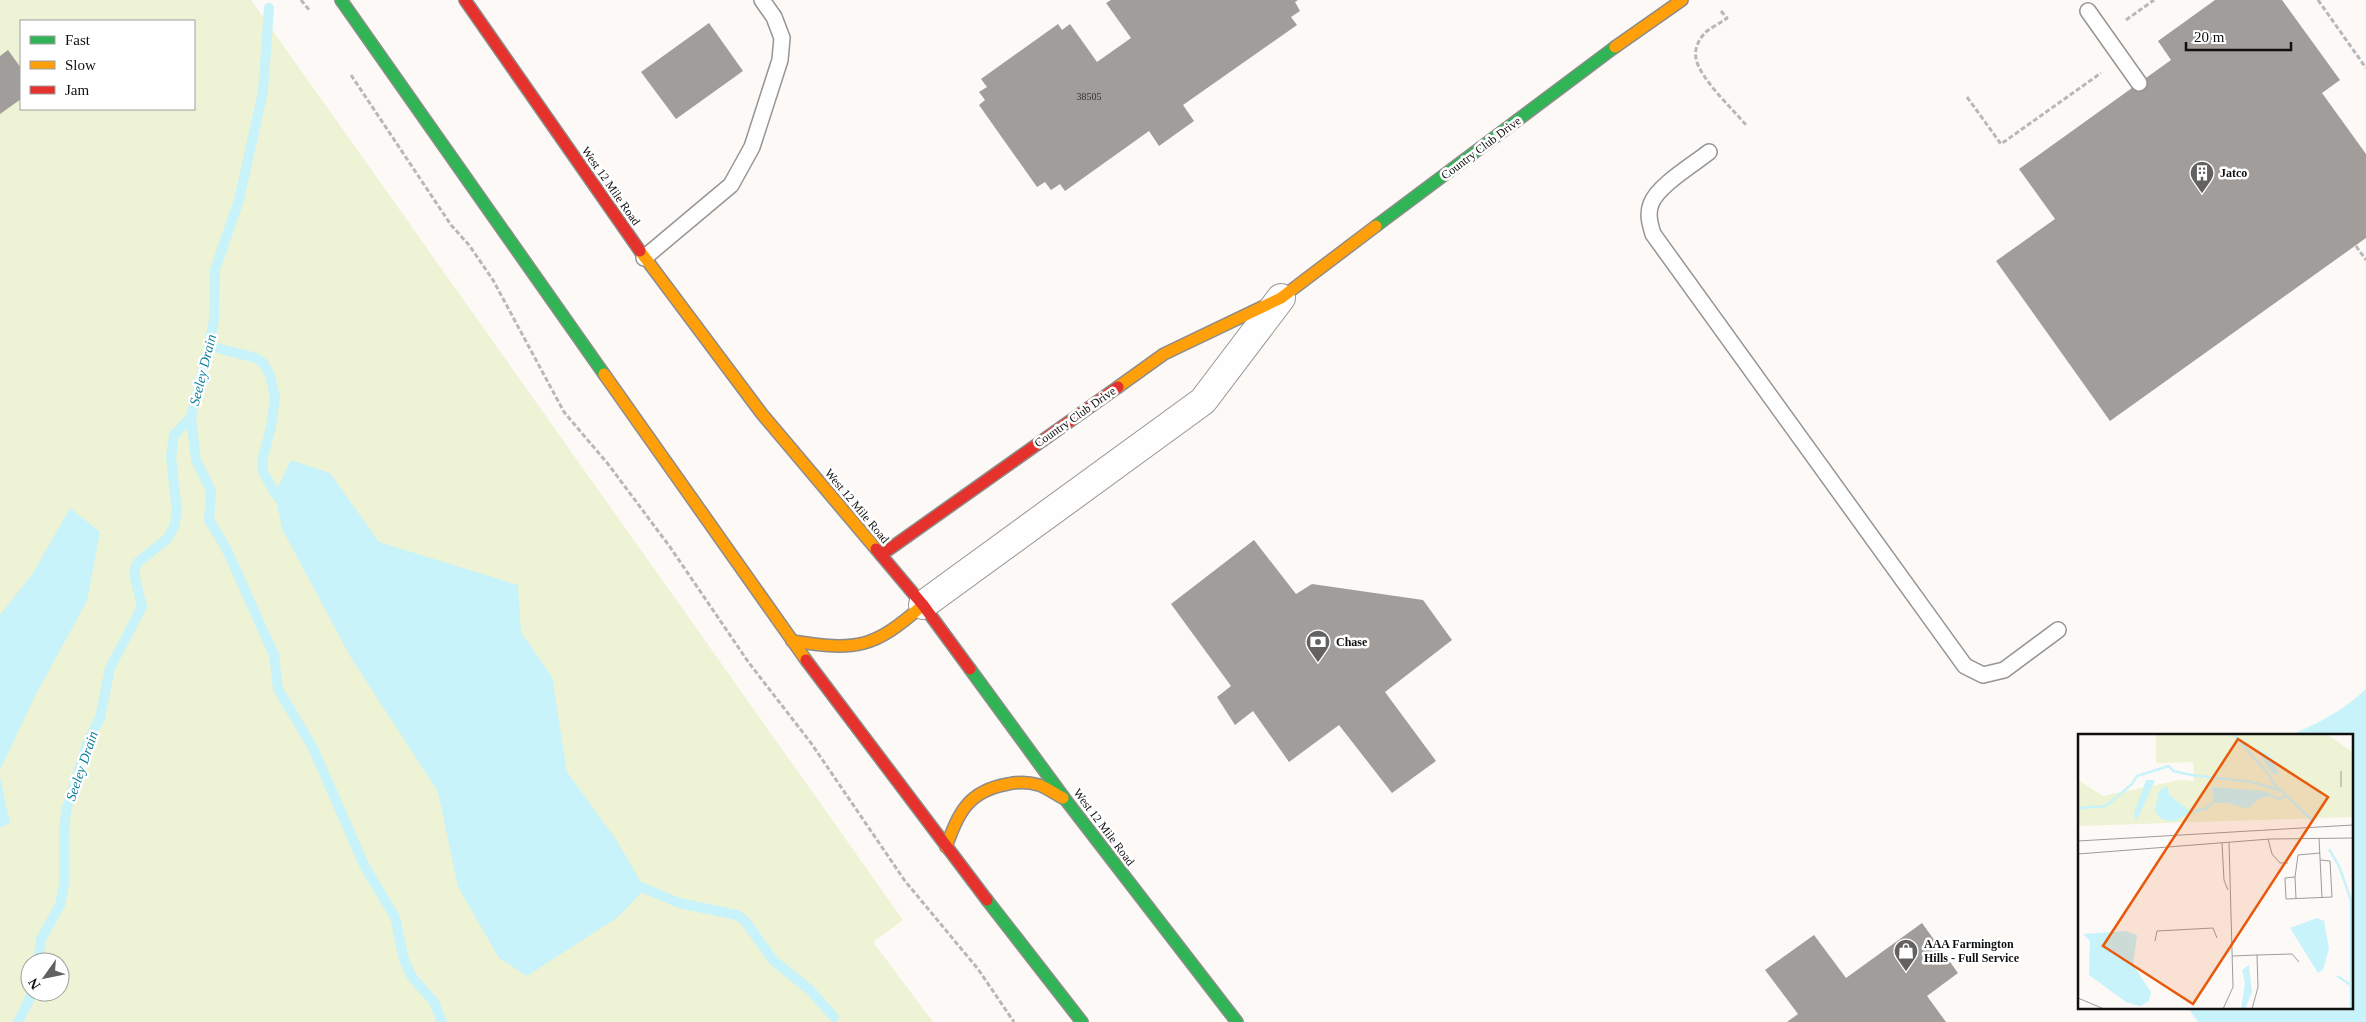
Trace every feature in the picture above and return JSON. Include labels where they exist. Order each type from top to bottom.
[{"type":"main road","points":[[341,0],[792,641],[946,847],[1082,1022]]},
{"type":"main road","name":"West 12 Mile Road","points":[[465,0],[644,258],[762,414],[924,605],[1065,799],[1237,1022]]},
{"type":"main road","name":"Country Club Drive","points":[[881,555],[1164,354],[1281,298],[1626,39],[1682,0]]},
{"type":"main road","points":[[792,641],[835,646],[868,644],[895,629],[924,605]]},
{"type":"main road","points":[[946,847],[959,814],[970,800],[984,790],[1012,784],[1037,784],[1065,799]]},
{"type":"street","name":"Country Club Drive","points":[[924,605],[1204,401],[1281,298]]},
{"type":"lane","points":[[644,258],[731,185],[752,147],[780,60],[782,38],[774,17],[762,0]]},
{"type":"lane","points":[[2088,11],[2139,83]]},
{"type":"lane","points":[[1709,152],[1662,189],[1651,203],[1648,218],[1653,234],[1965,666],[1983,675],[2004,670],[2058,630]]},
{"type":"path","points":[[301,0],[312,16]]},
{"type":"path","points":[[2105,35],[2154,0]]},
{"type":"path","points":[[2318,0],[2366,68]]},
{"type":"path","points":[[1721,11],[1727,18],[1714,28],[1706,31],[1696,47],[1696,58],[1703,74],[1746,125]]},
{"type":"path","points":[[1966,97],[2001,144],[2122,59]]},
{"type":"path","points":[[351,74],[451,225],[469,245],[493,280],[564,412],[608,464],[670,547],[749,663],[811,743],[905,881],[978,969],[1014,1022]]},
{"type":"path","points":[[2356,246],[2366,260]]},
{"type":"green space","points":[[0,0],[251,0],[903,920],[873,942],[933,1022],[0,1022]]},
{"type":"water","points":[[291,460],[330,473],[379,542],[518,585],[521,632],[552,677],[567,772],[617,841],[645,889],[618,917],[527,976],[499,958],[458,887],[438,792],[350,656],[282,529],[275,493]]},
{"type":"water","points":[[70,508],[100,532],[87,601],[36,694],[0,770],[0,615],[33,573]]},
{"type":"water","points":[[2366,689],[2366,1022],[2198,1022],[2189,1010],[2354,1010],[2354,734],[2293,734],[2329,716]]},
{"type":"water","points":[[0,777],[10,823],[0,828]]},
{"type":"building","points":[[1111,0],[1298,0],[1295,2],[1300,11],[1291,17],[1297,25],[1183,105],[1194,121],[1159,146],[1149,131],[1065,191],[1060,184],[1051,190],[1045,182],[1037,187],[979,105],[985,100],[979,92],[987,87],[981,79],[1058,24],[1062,30],[1070,24],[1097,62],[1131,38],[1106,3]]},
{"type":"building","name":"Jatco","points":[[2215,0],[2282,0],[2340,80],[2322,93],[2366,154],[2366,238],[2110,421],[1996,261],[2055,219],[2019,169],[2171,60],[2158,41]]},
{"type":"building","points":[[709,23],[743,71],[676,119],[641,72]]},
{"type":"building","points":[[8,50],[20,67],[20,100],[0,114],[0,56]]},
{"type":"building","name":"Chase","points":[[1254,540],[1296,594],[1312,584],[1423,600],[1452,640],[1385,692],[1436,761],[1392,793],[1339,725],[1289,762],[1253,711],[1235,725],[1217,697],[1231,686],[1171,604]]},
{"type":"building","name":"AAA Farmington Hills - Full Service","points":[[1922,923],[1958,973],[1927,996],[1946,1022],[1787,1022],[1798,1014],[1765,970],[1814,935],[1846,978]]},
{"type":"waterway","name":"Seeley Drain","points":[[39,952],[41,939],[60,905],[64,885],[66,811],[87,744],[100,718],[110,668],[142,607],[134,573],[137,563],[167,539],[174,527],[177,512],[171,457],[174,435],[191,417],[209,346],[214,320],[215,270],[239,200],[263,92],[269,8]]},
{"type":"waterway","points":[[209,346],[256,358],[263,363],[270,375],[275,397],[271,427],[262,461],[263,472],[283,503]]},
{"type":"waterway","points":[[191,417],[196,460],[211,491],[209,520],[226,548],[274,655],[278,689],[313,748],[365,867],[395,917],[404,960],[412,977],[434,1002],[442,1022]]},
{"type":"waterway","points":[[634,884],[679,903],[737,915],[745,921],[773,960],[810,990],[834,1017]]},
{"type":"waterway","name":"Seeley Drain","points":[[18,1022],[28,1002]]},
{"type":"traffic: fast","points":[[341,0],[604,374]]},
{"type":"traffic: fast","points":[[1376,226],[1615,47]]},
{"type":"traffic: fast","points":[[970,669],[1065,799],[1237,1022]]},
{"type":"traffic: fast","points":[[987,900],[1082,1022]]},
{"type":"traffic: slow","points":[[1615,47],[1682,0]]},
{"type":"traffic: slow","points":[[1118,387],[1164,354],[1281,298],[1376,226]]},
{"type":"traffic: slow","points":[[640,251],[762,414],[876,549]]},
{"type":"traffic: slow","points":[[604,374],[806,660]]},
{"type":"traffic: slow","points":[[792,641],[833,646],[849,646],[863,643],[891,631],[923,605]]},
{"type":"traffic: slow","points":[[946,847],[956,823],[967,805],[974,798],[994,787],[1019,783],[1035,784],[1063,798]]},
{"type":"traffic: jam","points":[[465,0],[640,251]]},
{"type":"traffic: jam","points":[[881,555],[1118,387]]},
{"type":"traffic: jam","points":[[876,549],[923,605],[970,669]]},
{"type":"traffic: jam","points":[[806,660],[987,900]]},
{"type":"place","name":"Jatco","points":[[2202,194]]},
{"type":"place","name":"Chase","points":[[1318,663]]},
{"type":"place","name":"AAA Farmington Hills - Full Service","points":[[1906,972]]}]
